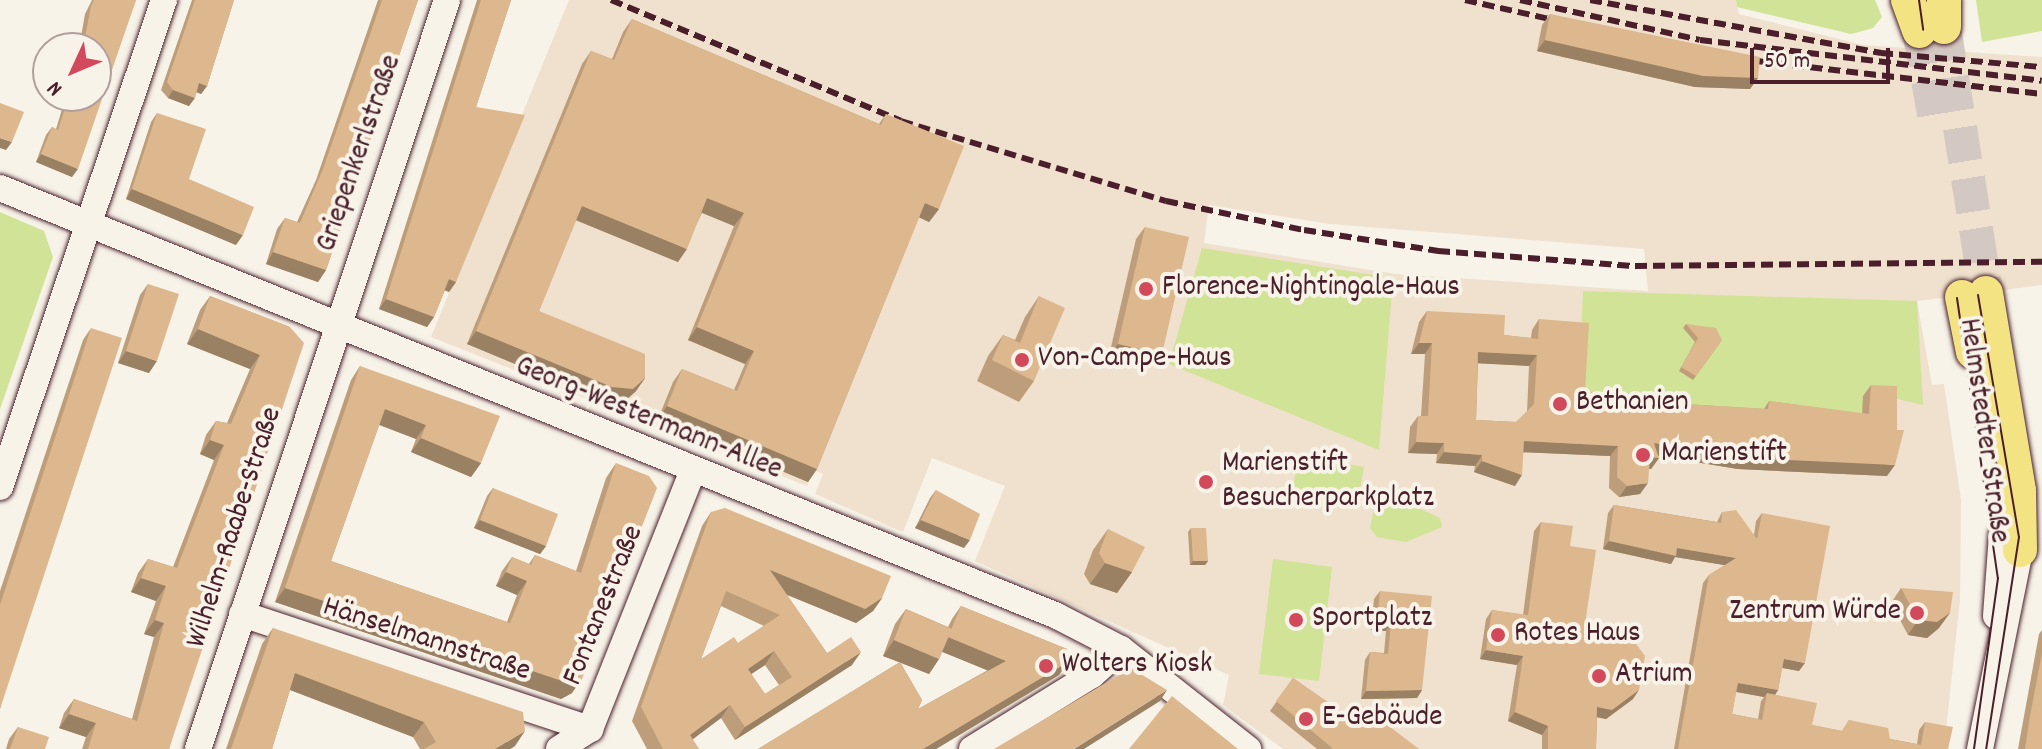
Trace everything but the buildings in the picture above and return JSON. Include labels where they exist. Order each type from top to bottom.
[{"type":"main road","name":"Helmstedter Straße","points":[[1974,295],[2025,535]]},
{"type":"street","points":[[0,487],[164,0]]},
{"type":"street","name":"Griepenkerlstraße","points":[[336,328],[447,0]]},
{"type":"street","name":"Georg-Westermann-Allee","points":[[0,188],[692,473],[1057,616],[1121,649],[1248,749]]},
{"type":"street","name":"Wilhelm-Raabe-Straße","points":[[198,749],[336,328]]},
{"type":"street","name":"Fontanestraße","points":[[559,749],[596,739],[692,473]]},
{"type":"street","name":"Helmstedter Straße","points":[[1980,749],[1995,660],[2025,535]]},
{"type":"street","name":"Hänselmannstraße","points":[[242,614],[596,739]]},
{"type":"street","points":[[972,749],[1092,675],[1121,649]]},
{"type":"shaded area","points":[[569,0],[1736,0],[1739,14],[1863,45],[2042,57],[2042,285],[1917,301],[1932,385],[1944,384],[1961,500],[1960,600],[1944,749],[1283,749],[1223,705],[1229,675],[975,561],[1005,486],[932,458],[903,532],[815,494],[823,474],[813,470],[807,486],[431,337]],"holes":[[[1209,205],[1330,224],[1644,249],[1648,291],[1395,274],[1204,243]]]},
{"type":"green space","points":[[1736,0],[1875,0],[1882,17],[1873,28],[1851,34],[1737,7]]},
{"type":"green space","points":[[1976,0],[2042,0],[2042,31],[1982,42]]},
{"type":"green space","points":[[0,212],[44,231],[53,257],[0,409]]},
{"type":"green space","points":[[1202,248],[1393,278],[1379,450],[1169,364]]},
{"type":"green space","points":[[1583,291],[1917,301],[1923,405],[1889,397],[1862,425],[1578,403]]},
{"type":"green space","points":[[1299,455],[1364,467],[1357,505],[1292,493]]},
{"type":"green space","points":[[1394,497],[1440,518],[1442,527],[1406,542],[1377,537],[1370,528],[1376,500]]},
{"type":"green space","name":"Sportplatz","points":[[1273,559],[1332,567],[1319,681],[1259,674]]},
{"type":"tunnel","points":[[1944,27],[1986,293]]},
{"type":"tunnel","points":[[1919,31],[1936,125]]},
{"type":"tram line","points":[[1919,0],[1923,30]]},
{"type":"tram line","points":[[1978,295],[2019,537],[1986,749]]},
{"type":"tram line","points":[[1957,298],[1998,578],[1974,749]]},
{"type":"railway","points":[[611,0],[901,121],[1166,201],[1304,230],[1438,251],[1635,266],[2042,262]]},
{"type":"railway","points":[[1465,0],[1567,23]]},
{"type":"railway","points":[[1520,0],[1700,40],[2042,81]]},
{"type":"railway","points":[[1590,0],[1881,53],[2042,67]]},
{"type":"railway","points":[[1739,59],[2042,94]]},
{"type":"place","name":"Florence-Nightingale-Haus","points":[[1146,289]]},
{"type":"place","name":"Von-Campe-Haus","points":[[1022,360]]},
{"type":"place","name":"Bethanien","points":[[1560,404]]},
{"type":"place","name":"Marienstift","points":[[1643,455]]},
{"type":"place","name":"Marienstift Besucherparkplatz","points":[[1206,482]]},
{"type":"place","name":"Zentrum Würde","points":[[1917,613]]},
{"type":"place","name":"Sportplatz","points":[[1296,620]]},
{"type":"place","name":"Rotes Haus","points":[[1498,635]]},
{"type":"place","name":"Wolters Kiosk","points":[[1046,666]]},
{"type":"place","name":"Atrium","points":[[1599,676]]},
{"type":"place","name":"E-Gebäude","points":[[1306,719]]}]
